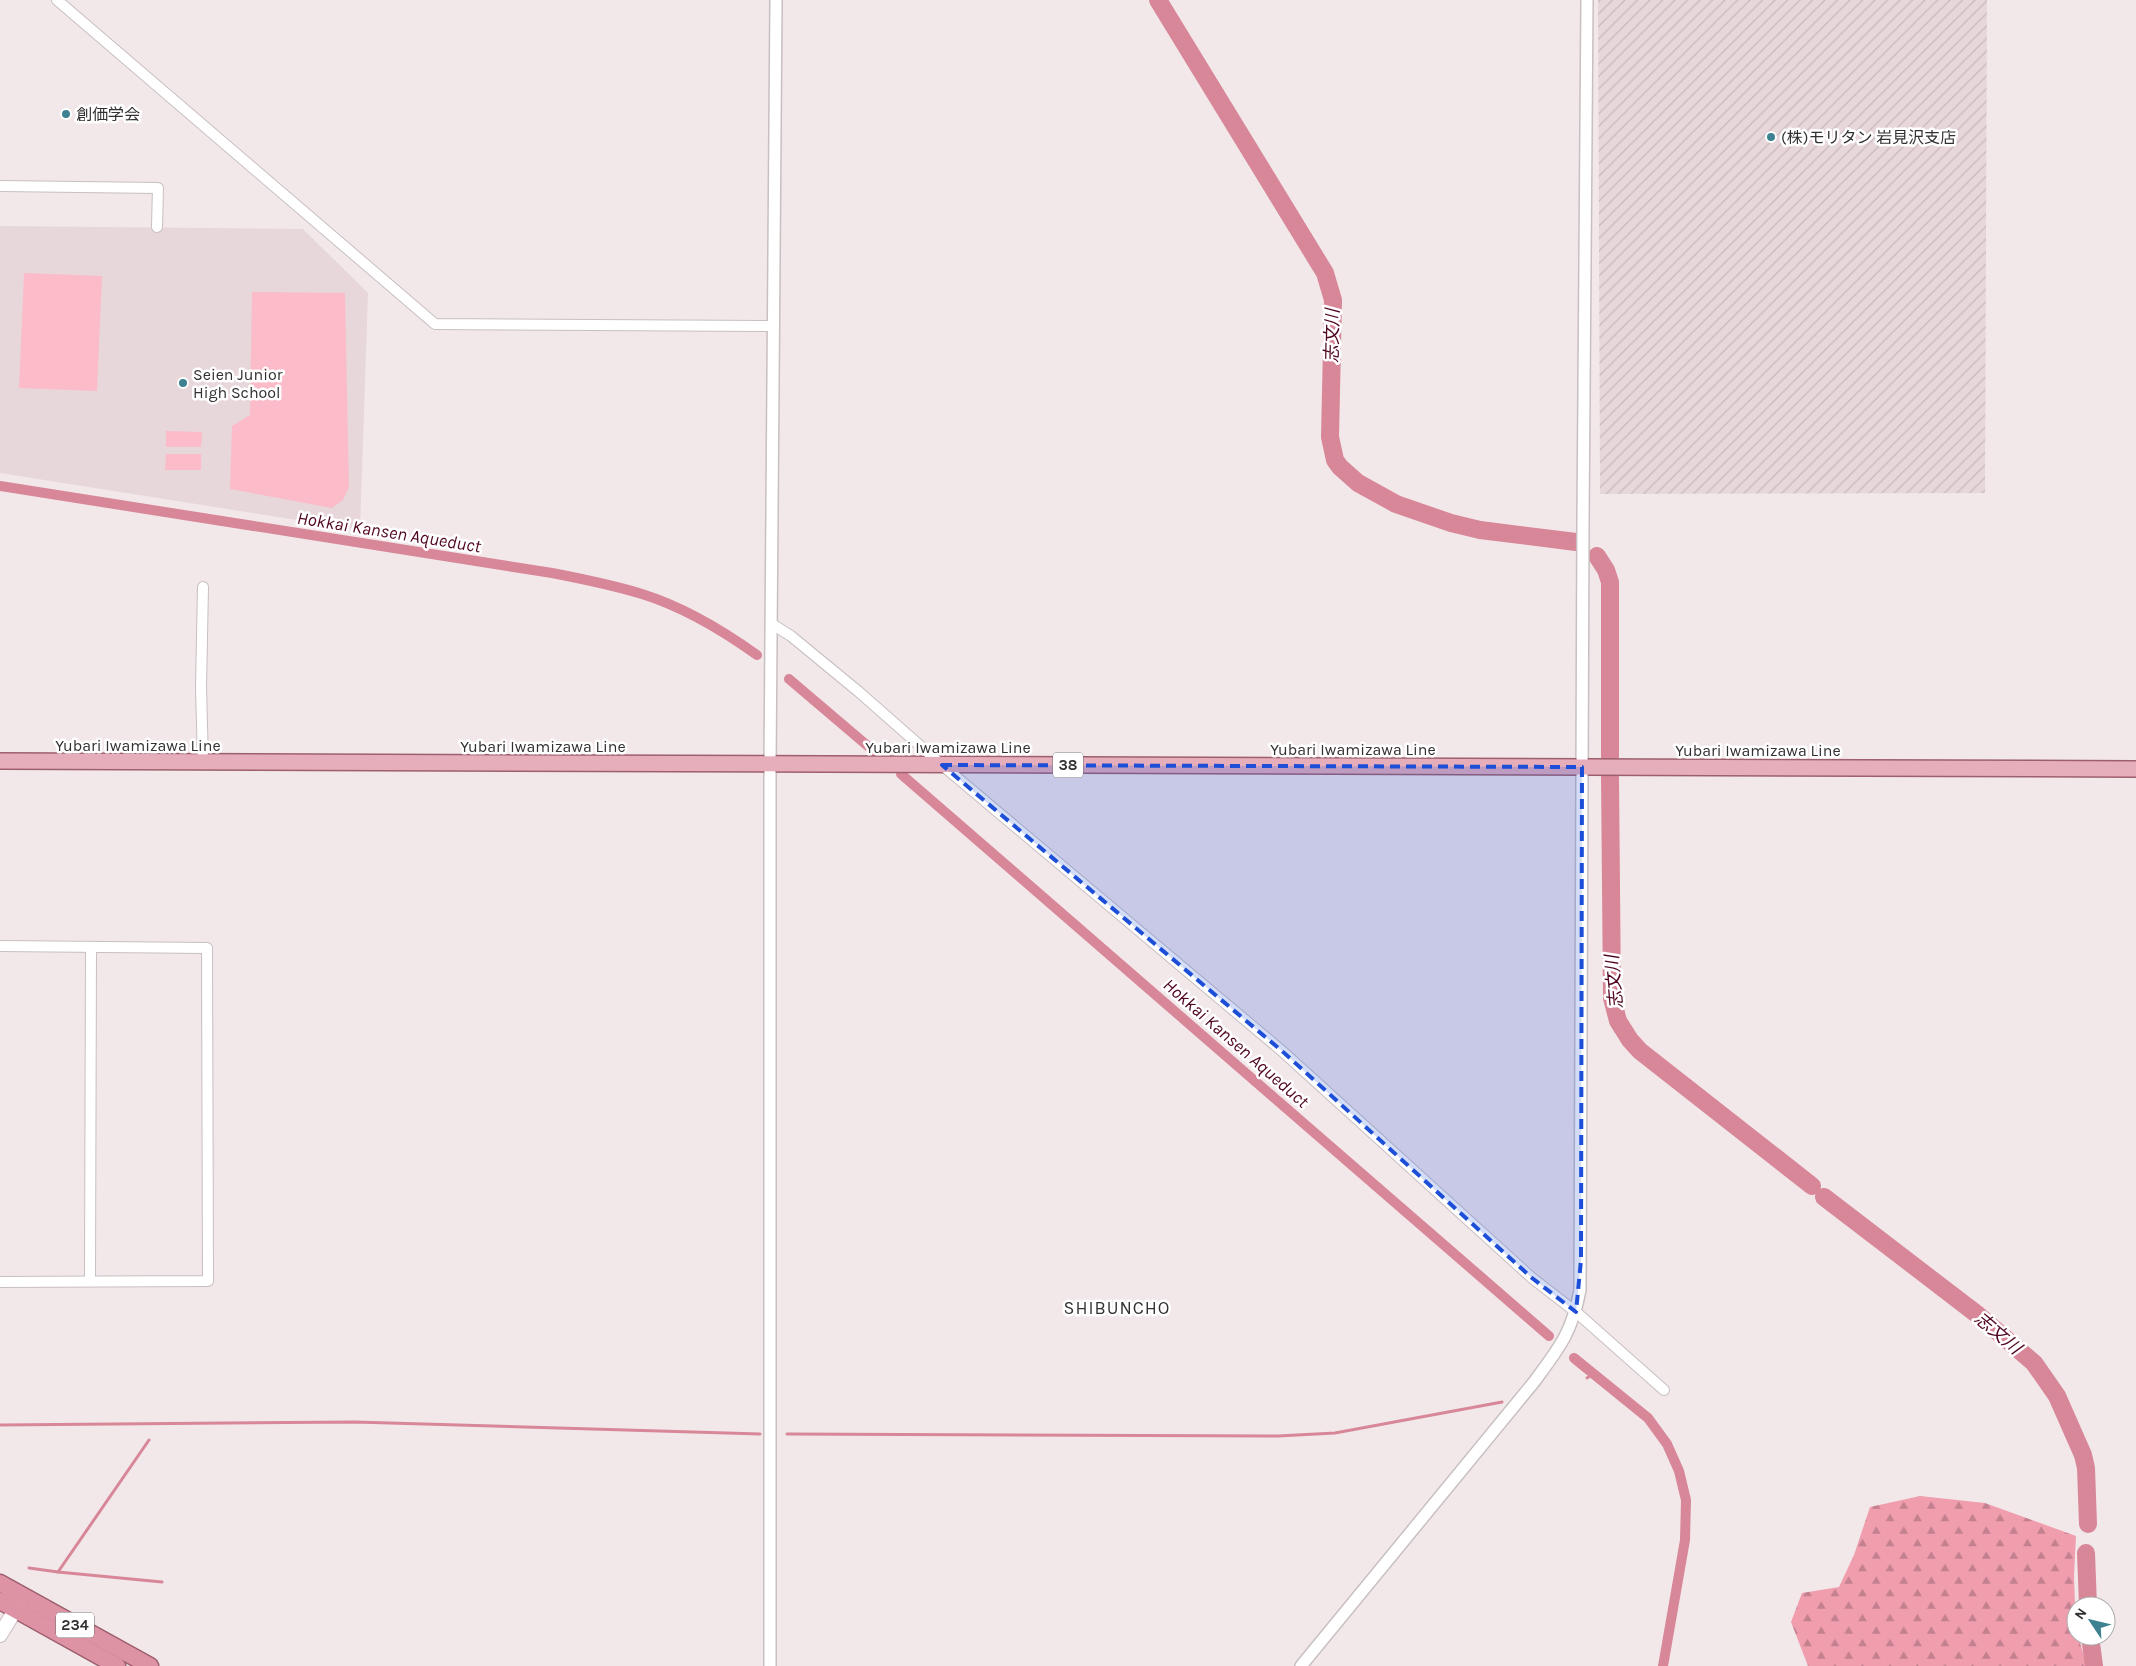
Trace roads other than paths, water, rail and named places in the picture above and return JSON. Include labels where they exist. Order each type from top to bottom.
[{"type":"highway","name":"234","points":[[0,1583],[19,1603],[110,1665]]},
{"type":"highway","name":"234","points":[[0,1601],[19,1603],[150,1666]]},
{"type":"main road","name":"Yubari Iwamizawa Line","points":[[0,761],[2136,769]]},
{"type":"main road","points":[[0,1636],[19,1603]]},
{"type":"street","points":[[57,0],[435,324],[774,326]]},
{"type":"street","points":[[770,1666],[770,765],[776,0]]},
{"type":"street","points":[[1301,1666],[1534,1382],[1562,1344],[1576,1312],[1580,1290],[1587,0]]},
{"type":"street","points":[[0,186],[158,188],[156,226]]},
{"type":"street","points":[[203,587],[201,687],[203,762]]},
{"type":"street","points":[[772,624],[791,636],[859,692],[942,765],[1282,1051],[1532,1278],[1576,1312],[1664,1390]]},
{"type":"street","points":[[0,946],[207,948],[208,1281],[0,1282]]},
{"type":"street","points":[[90,1281],[91,947]]},
{"type":"waterway","name":"志文川","points":[[1158,0],[1325,273],[1333,300],[1330,437],[1335,460],[1340,467],[1358,483],[1396,504],[1451,523],[1480,530],[1576,542]]},
{"type":"waterway","name":"Hokkai Kansen Aqueduct","points":[[0,486],[552,573],[598,582],[658,599],[688,612],[757,655]]},
{"type":"waterway","name":"志文川","points":[[1597,556],[1606,570],[1610,582],[1610,757]]},
{"type":"waterway","name":"Hokkai Kansen Aqueduct","points":[[789,679],[876,753]]},
{"type":"waterway","name":"Hokkai Kansen Aqueduct","points":[[901,774],[1549,1336]]},
{"type":"waterway","name":"志文川","points":[[1610,777],[1612,998],[1618,1021],[1630,1040],[1640,1051],[1812,1186]]},
{"type":"waterway","name":"志文川","points":[[1824,1197],[1978,1315],[2034,1363],[2057,1396],[2083,1455],[2086,1468],[2088,1524]]},
{"type":"waterway","name":"Hokkai Kansen Aqueduct","points":[[1574,1358],[1648,1418],[1667,1444],[1679,1471],[1686,1500],[1685,1540],[1663,1666]]},
{"type":"waterway","name":"Hokkai Kansen Aqueduct","points":[[1587,1378],[1593,1374]]},
{"type":"waterway","points":[[787,1434],[1278,1436],[1335,1433],[1502,1402]]},
{"type":"waterway","points":[[0,1425],[355,1422],[760,1434]]},
{"type":"waterway","points":[[149,1440],[58,1572],[162,1582]]},
{"type":"waterway","name":"志文川","points":[[2086,1553],[2088,1596]]},
{"type":"waterway","points":[[29,1568],[58,1572]]},
{"type":"waterway","name":"志文川","points":[[2091,1646],[2094,1666]]},
{"type":"place","name":"創価学会","points":[[66,114]]},
{"type":"place","name":"(株)モリタン 岩見沢支店","points":[[1771,137]]},
{"type":"place","name":"Seien Junior High School","points":[[183,383]]},
{"type":"district","name":"SHIBUNCHO","points":[[1117,1308]]}]
